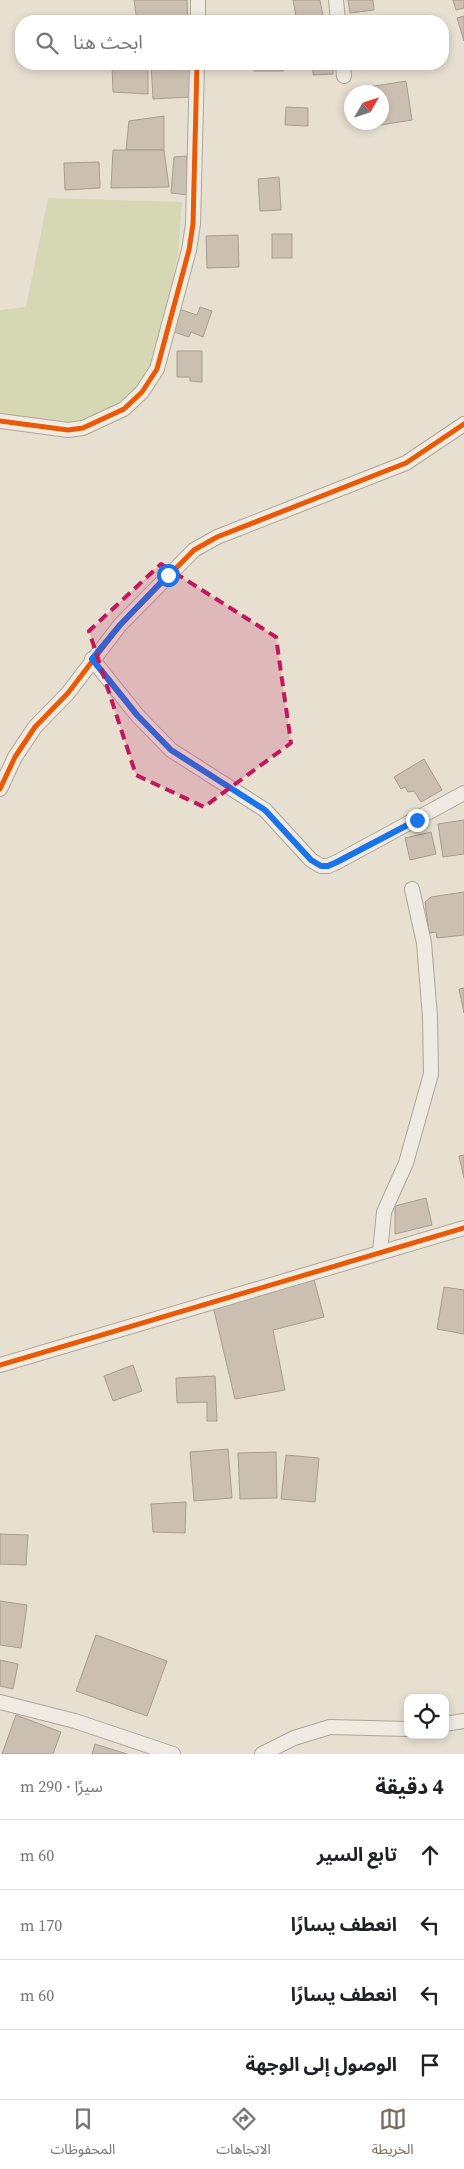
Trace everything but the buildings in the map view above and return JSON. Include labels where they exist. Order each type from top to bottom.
[{"type":"street","points":[[198,0],[198,15]]},
{"type":"street","points":[[336,0],[337,15]]},
{"type":"street","points":[[0,421],[68,430],[83,428],[124,408],[142,392],[157,369],[189,250],[193,224],[197,70]]},
{"type":"street","points":[[0,789],[15,757],[35,726],[68,693],[92,659],[120,625],[194,550],[217,537],[406,463],[464,424]]},
{"type":"street","points":[[92,659],[137,715],[171,750],[265,810],[311,860],[321,866],[328,866],[337,862],[464,793]]},
{"type":"street","points":[[380,1252],[384,1212],[406,1163],[431,1074],[430,1017],[424,943],[412,888]]},
{"type":"street","points":[[0,1366],[464,1228]]},
{"type":"street","points":[[0,1702],[75,1721],[173,1754]]},
{"type":"street","points":[[449,1723],[464,1721]]},
{"type":"street","points":[[262,1754],[294,1738],[330,1727],[404,1728]]},
{"type":"highlighted area","points":[[161,564],[276,637],[291,743],[204,807],[136,775],[89,631]]},
{"type":"green space","points":[[48,198],[182,202],[178,253],[169,299],[151,368],[141,385],[117,405],[77,423],[0,414],[0,310],[26,307]]},
{"type":"cycle path","points":[[0,421],[68,430],[83,428],[124,409],[142,392],[157,369],[189,250],[193,224],[197,70]]},
{"type":"cycle path","points":[[0,789],[15,757],[35,727],[68,693],[120,625],[194,550],[217,537],[406,463],[464,424]]},
{"type":"cycle path","points":[[0,1365],[464,1228]]},
{"type":"route","points":[[168,575],[120,625],[92,659],[137,715],[171,750],[265,810],[311,860],[321,866],[328,866],[337,862],[417,820]]}]
